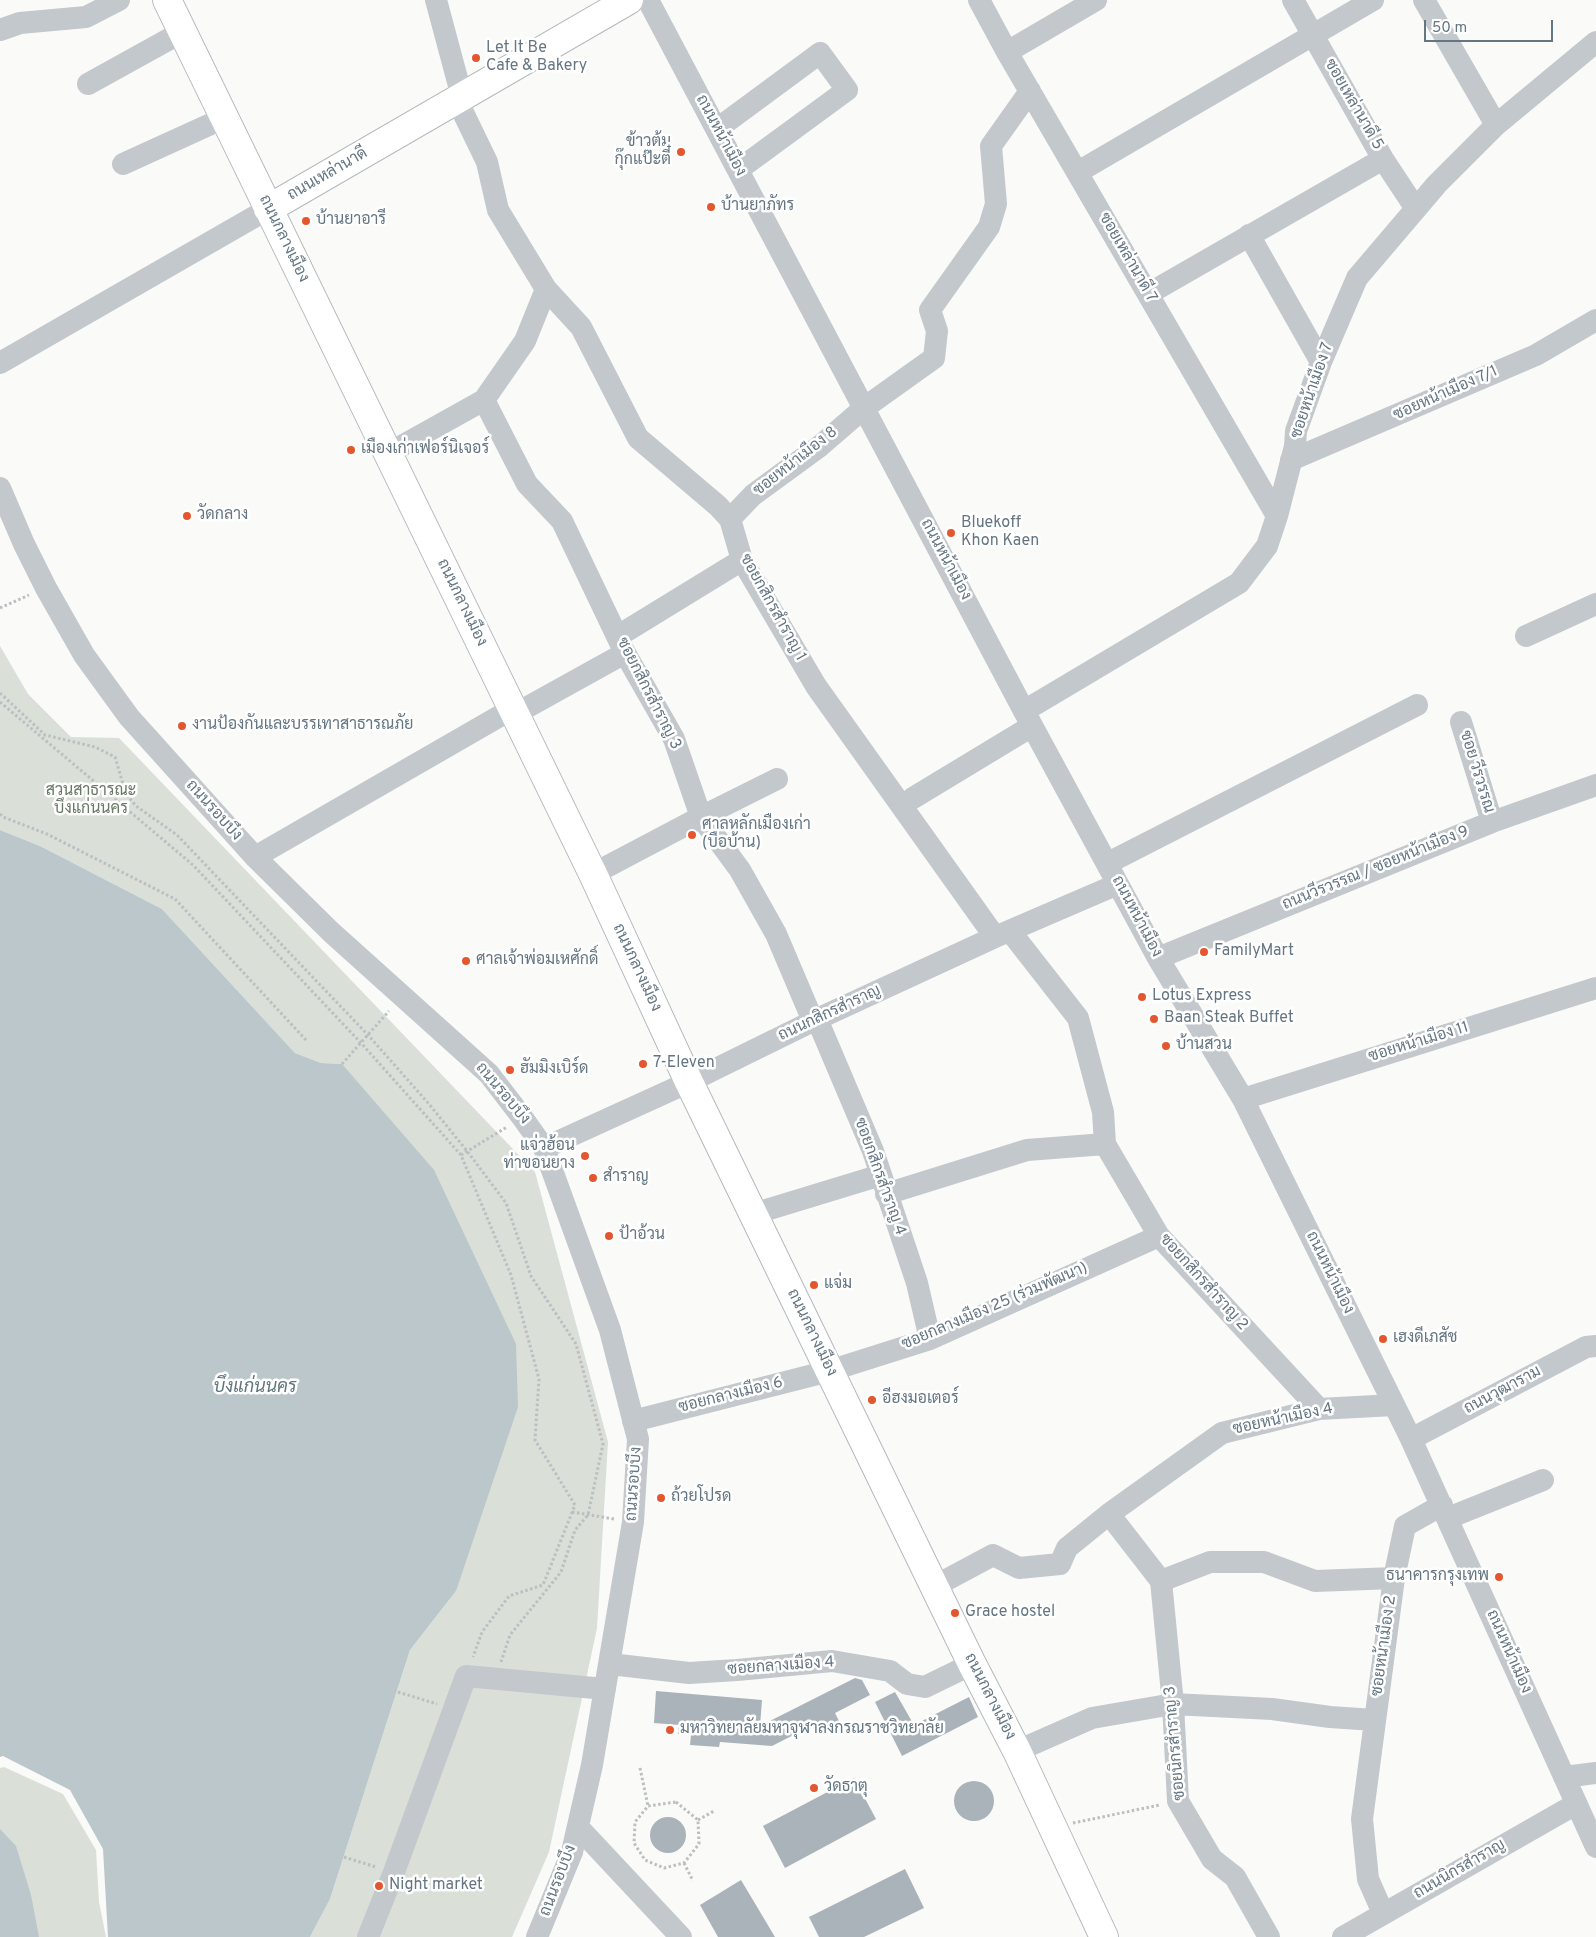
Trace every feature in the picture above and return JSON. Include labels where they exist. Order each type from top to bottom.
[{"type":"main road","name":"ถนนกลางเมือง","points":[[167,0],[593,874],[689,1082],[972,1664],[1017,1751],[1104,1937]]},
{"type":"main road","name":"ถนนเหล่านาดี","points":[[268,210],[629,0]]},
{"type":"street","points":[[0,30],[20,22],[86,17],[119,0]]},
{"type":"street","name":"ซอยกสิกรสำราญ 1","points":[[436,0],[459,98],[488,162],[498,210],[546,289],[581,327],[638,438],[718,506],[730,519],[742,560],[816,686],[1002,934]]},
{"type":"street","name":"ถนนหน้าเมือง","points":[[648,0],[1028,718],[1158,958],[1243,1099],[1445,1511],[1596,1847]]},
{"type":"street","name":"ซอยเหล่านาดี 7","points":[[979,0],[1030,92],[1277,516]]},
{"type":"street","points":[[1007,52],[1096,0]]},
{"type":"street","name":"ซอยเหล่านาดี 5","points":[[1292,0],[1384,159],[1416,209]]},
{"type":"street","points":[[1078,172],[1373,0]]},
{"type":"street","points":[[1424,0],[1496,125]]},
{"type":"street","points":[[88,84],[182,32]]},
{"type":"street","name":"ซอยหน้าเมือง 7","points":[[913,798],[1028,718],[1240,583],[1268,546],[1291,460],[1296,431],[1321,362],[1357,278],[1437,184],[1496,125],[1596,42]]},
{"type":"street","points":[[717,129],[820,53],[847,90],[738,170]]},
{"type":"street","name":"ซอยหน้าเมือง 8","points":[[730,519],[752,495],[820,446],[864,408],[934,358],[937,331],[930,310],[990,227],[996,204],[991,146],[1030,92]]},
{"type":"street","points":[[123,164],[224,118]]},
{"type":"street","points":[[1148,294],[1384,159]]},
{"type":"street","name":"ถนนเหล่านาดี","points":[[0,363],[268,210]]},
{"type":"street","points":[[1249,235],[1321,362]]},
{"type":"street","points":[[389,453],[484,400],[525,341],[546,289]]},
{"type":"street","name":"ซอยหน้าเมือง 7/1","points":[[1291,460],[1536,355],[1596,320]]},
{"type":"street","name":"ซอยกสิกรสำราญ 3","points":[[484,400],[528,484],[562,521],[622,644],[674,740],[701,816],[740,870],[776,934],[815,1020]]},
{"type":"street","name":"ถนนรอบบึง","points":[[0,488],[24,544],[46,588],[84,655],[129,717],[255,857],[331,932],[489,1074],[544,1148],[610,1330],[638,1439],[633,1522],[592,1765],[572,1852],[537,1937]]},
{"type":"street","points":[[255,857],[514,711],[622,644],[742,560]]},
{"type":"street","points":[[1526,636],[1596,604]]},
{"type":"street","points":[[1108,863],[1417,705]]},
{"type":"street","name":"ซอย วีรวรรณ","points":[[1460,722],[1492,822]]},
{"type":"street","points":[[593,874],[701,816],[777,779]]},
{"type":"street","name":"ถนนวีรวรรณ / ซอยหน้าเมือง 9","points":[[1158,958],[1492,822],[1596,785]]},
{"type":"street","name":"ถนนกสิกรสำราญ","points":[[544,1148],[689,1082],[815,1020],[1002,934],[1118,884]]},
{"type":"street","name":"ซอยกสิกรสำราญ 2","points":[[1002,934],[1078,1018],[1103,1112],[1105,1144],[1159,1236],[1319,1409]]},
{"type":"street","name":"ซอยหน้าเมือง 11","points":[[1243,1099],[1596,988]]},
{"type":"street","name":"ซอยกสิกรสำราญ 4","points":[[815,1020],[873,1151],[917,1283],[930,1339]]},
{"type":"street","points":[[753,1214],[1027,1150],[1105,1144]]},
{"type":"street","name":"ซอยกลางเมือง 25 (ร่วมพัฒนา)","points":[[829,1371],[930,1339],[1159,1236]]},
{"type":"street","name":"ถนนวุฒาราม","points":[[1411,1439],[1586,1347],[1596,1346]]},
{"type":"street","name":"ซอยกลางเมือง 6","points":[[633,1421],[829,1371]]},
{"type":"street","name":"ซอยหน้าเมือง 4","points":[[935,1586],[993,1555],[1019,1568],[1060,1564],[1067,1548],[1109,1514],[1222,1433],[1319,1409],[1394,1405]]},
{"type":"street","name":"ซอยหน้าเมือง 2","points":[[1383,1914],[1368,1879],[1362,1819],[1394,1578],[1405,1526],[1445,1511],[1543,1480]]},
{"type":"street","points":[[1109,1514],[1161,1581],[1210,1562],[1264,1562],[1315,1581],[1394,1578]]},
{"type":"street","name":"ซอยนิกรสำราญ 3","points":[[1161,1581],[1173,1704],[1178,1801],[1212,1859],[1235,1877],[1268,1937]]},
{"type":"street","name":"ซอยกลางเมือง 4","points":[[610,1664],[689,1673],[832,1661],[890,1671],[906,1684],[926,1687],[972,1664]]},
{"type":"street","points":[[368,1937],[466,1676],[605,1689]]},
{"type":"street","points":[[1017,1751],[1092,1718],[1173,1704],[1272,1709],[1330,1717],[1374,1720]]},
{"type":"street","points":[[1564,1777],[1596,1773]]},
{"type":"street","name":"ถนนนิกรสำราญ","points":[[1343,1937],[1576,1804]]},
{"type":"street","points":[[578,1827],[681,1937]]},
{"type":"path","points":[[0,608],[46,588]]},
{"type":"path","points":[[0,692],[45,734],[95,747],[115,757],[126,794],[136,806],[177,835],[368,1036],[429,1104],[506,1203],[531,1276],[576,1344],[603,1444],[588,1515],[575,1530],[562,1572],[510,1635],[495,1679]]},
{"type":"path","points":[[0,702],[193,865],[361,1043],[461,1155],[511,1275],[539,1379],[535,1440],[575,1505],[543,1586],[509,1596],[482,1632],[466,1676]]},
{"type":"path","points":[[0,814],[3,817],[47,834],[175,899],[306,1040]]},
{"type":"path","points":[[342,1064],[403,996]]},
{"type":"path","points":[[461,1155],[522,1117]]},
{"type":"path","points":[[572,1512],[633,1522]]},
{"type":"path","points":[[398,1692],[454,1710]]},
{"type":"path","points":[[640,1768],[648,1806]]},
{"type":"path","points":[[1053,1828],[1178,1801]]},
{"type":"path","points":[[676,1802],[698,1820],[699,1844],[684,1863],[664,1868],[645,1860],[634,1843],[636,1822],[648,1806],[676,1802]]},
{"type":"path","points":[[698,1820],[714,1811]]},
{"type":"path","points":[[344,1857],[394,1872]]},
{"type":"path","points":[[684,1863],[692,1882]]},
{"type":"green space","name":"สวนสาธารณะ บึงแก่นนคร","points":[[0,646],[28,694],[71,737],[119,738],[535,1172],[608,1442],[597,1628],[549,1852],[512,1937],[310,1937],[330,1899],[410,1650],[456,1591],[342,1064],[321,1063],[295,1053],[162,909],[40,846],[0,830]]},
{"type":"green space","points":[[4,1767],[63,1794],[96,1850],[99,1902],[106,1937],[0,1937],[0,1768]]},
{"type":"water","name":"บึงแก่นนคร","points":[[0,830],[40,846],[162,909],[295,1053],[321,1063],[342,1064],[434,1170],[516,1344],[518,1407],[456,1591],[410,1650],[330,1899],[310,1937],[108,1937],[103,1849],[70,1790],[3,1756],[0,1757]]},
{"type":"water","points":[[0,1829],[16,1846],[31,1895],[39,1937],[0,1937]]},
{"type":"building","points":[[855,1678],[862,1680],[870,1695],[835,1713],[839,1721],[817,1733],[813,1725],[772,1746],[720,1742],[719,1747],[690,1745],[691,1735],[678,1734],[679,1725],[654,1723],[656,1691],[762,1700],[760,1726]]},
{"type":"building","points":[[895,1692],[914,1725],[969,1697],[978,1717],[902,1756],[875,1702]]},
{"type":"building","points":[[854,1778],[876,1819],[785,1868],[763,1826]]},
{"type":"building","points":[[978,1781],[985,1784],[991,1790],[994,1801],[993,1809],[985,1818],[978,1821],[970,1821],[963,1818],[955,1809],[954,1797],[957,1790],[966,1782]]},
{"type":"building","points":[[668,1817],[675,1818],[681,1822],[685,1828],[685,1842],[681,1848],[675,1852],[668,1853],[661,1852],[655,1848],[651,1842],[650,1835],[651,1828],[655,1822],[661,1818]]},
{"type":"building","points":[[905,1869],[924,1908],[864,1937],[819,1937],[809,1917]]},
{"type":"building","points":[[741,1880],[775,1937],[718,1937],[700,1905]]},
{"type":"place","name":"Let It Be Cafe & Bakery","points":[[476,58]]},
{"type":"place","name":"ข้าวต้ม กุ๊กแป๊ะตี๋","points":[[681,152]]},
{"type":"place","name":"บ้านยาภัทร","points":[[711,207]]},
{"type":"place","name":"บ้านยาอารี","points":[[306,221]]},
{"type":"place","name":"เมืองเก่าเฟอร์นิเจอร์","points":[[351,450]]},
{"type":"place","name":"วัดกลาง","points":[[187,516]]},
{"type":"place","name":"Bluekoff Khon Kaen","points":[[951,533]]},
{"type":"place","name":"งานป้องกันและบรรเทาสาธารณภัย","points":[[182,726]]},
{"type":"place","name":"ศาลหลักเมืองเก่า (บือบ้าน)","points":[[692,835]]},
{"type":"place","name":"FamilyMart","points":[[1204,952]]},
{"type":"place","name":"ศาลเจ้าพ่อมเหศักดิ์","points":[[466,961]]},
{"type":"place","name":"Lotus Express","points":[[1142,997]]},
{"type":"place","name":"Baan Steak Buffet","points":[[1154,1019]]},
{"type":"place","name":"บ้านสวน","points":[[1166,1046]]},
{"type":"place","name":"7-Eleven","points":[[643,1064]]},
{"type":"place","name":"ฮัมมิงเบิร์ด","points":[[510,1070]]},
{"type":"place","name":"แจ่วฮ้อน ท่าขอนยาง","points":[[585,1156]]},
{"type":"place","name":"สำราญ","points":[[593,1178]]},
{"type":"place","name":"ป้าอ้วน","points":[[609,1236]]},
{"type":"place","name":"แจ่ม","points":[[814,1285]]},
{"type":"place","name":"เฮงดีเภสัช","points":[[1383,1339]]},
{"type":"place","name":"อีฮงมอเตอร์","points":[[872,1400]]},
{"type":"place","name":"ถ้วยโปรด","points":[[661,1498]]},
{"type":"place","name":"ธนาคารกรุงเทพ","points":[[1499,1577]]},
{"type":"place","name":"Grace hostel","points":[[955,1613]]},
{"type":"place","name":"มหาวิทยาลัยมหาจุฬาลงกรณราชวิทยาลัย","points":[[670,1730]]},
{"type":"place","name":"วัดธาตุ","points":[[814,1788]]},
{"type":"place","name":"Night market","points":[[379,1886]]}]
